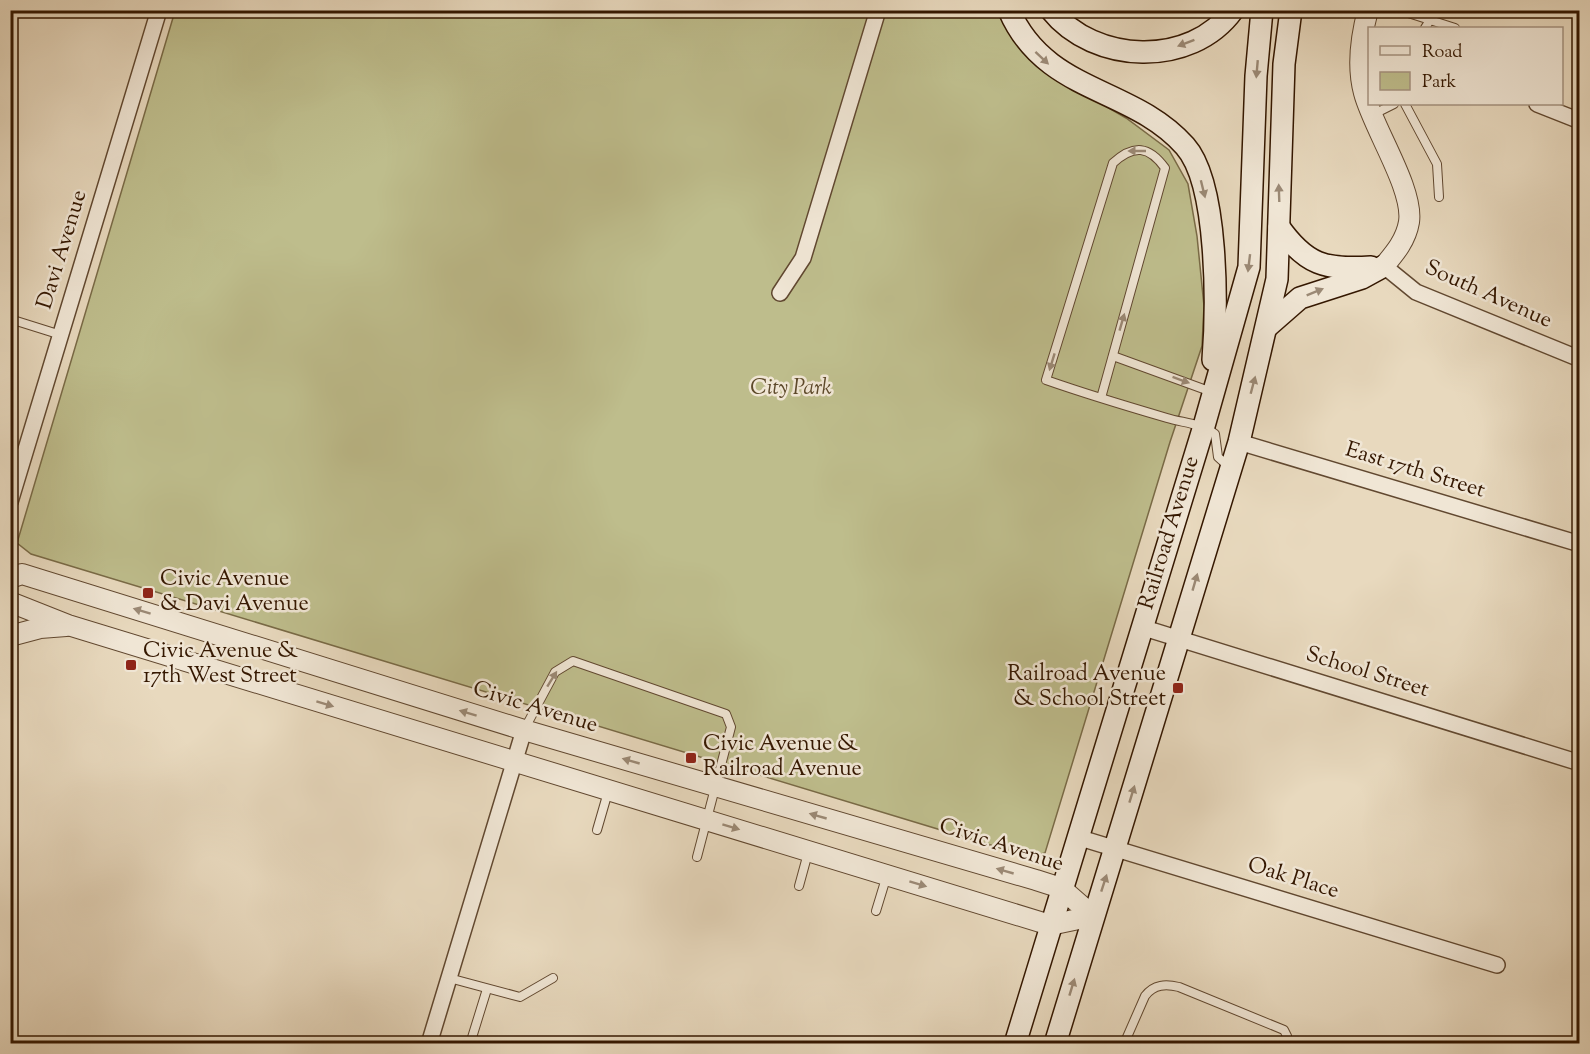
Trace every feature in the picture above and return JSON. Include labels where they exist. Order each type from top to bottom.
[{"type":"main road","points":[[1009,10],[1026,43],[1047,64],[1148,116],[1187,148],[1199,174],[1208,212],[1216,293],[1205,420]]},
{"type":"main road","points":[[1051,10],[1065,26],[1083,39],[1130,53],[1156,51],[1190,42],[1218,25],[1233,10]]},
{"type":"main road","name":"Railroad Avenue","points":[[1015,1044],[1250,267],[1256,76],[1262,10]]},
{"type":"main road","name":"Railroad Avenue","points":[[1055,1044],[1239,442],[1268,326],[1277,279],[1284,64],[1291,10]]},
{"type":"main road","points":[[1279,227],[1291,244],[1309,259],[1322,266],[1339,269],[1384,266]]},
{"type":"main road","points":[[1268,326],[1300,298],[1362,278],[1384,266]]},
{"type":"street","name":"Davi Avenue","points":[[10,502],[159,10]]},
{"type":"street","points":[[780,292],[803,258],[878,10]]},
{"type":"street","points":[[1368,10],[1363,32],[1361,67],[1363,91],[1371,115],[1407,196],[1409,221],[1399,249],[1384,266]]},
{"type":"street","points":[[1539,105],[1580,122]]},
{"type":"street","name":"South Avenue","points":[[1384,266],[1416,292],[1580,359]]},
{"type":"street","name":"East 17th Street","points":[[1239,442],[1580,543]]},
{"type":"street","name":"Civic Avenue","points":[[10,578],[22,574],[524,730],[1061,888],[1093,916]]},
{"type":"street","points":[[10,602],[68,625],[1050,925],[1093,916]]},
{"type":"street","points":[[10,636],[40,628],[68,625]]},
{"type":"street","name":"School Street","points":[[1141,627],[1580,763]]},
{"type":"street","points":[[429,1044],[524,730]]},
{"type":"street","name":"Oak Place","points":[[1077,837],[1497,964]]},
{"type":"lane","points":[[1399,10],[1451,27]]},
{"type":"lane","points":[[1426,27],[1430,21]]},
{"type":"lane","points":[[1371,115],[1392,105]]},
{"type":"lane","points":[[1406,105],[1437,164],[1439,197]]},
{"type":"lane","points":[[1101,398],[1165,168],[1156,156],[1145,150],[1126,151],[1113,163],[1046,380],[1101,398],[1205,420],[1215,434],[1218,457],[1230,467]]},
{"type":"lane","points":[[10,319],[61,335]]},
{"type":"lane","points":[[1113,356],[1209,391]]},
{"type":"lane","points":[[524,730],[555,672],[573,661],[726,714],[731,727],[718,787],[697,857]]},
{"type":"lane","points":[[597,830],[609,790]]},
{"type":"lane","points":[[799,886],[808,851]]},
{"type":"lane","points":[[876,911],[887,874]]},
{"type":"lane","points":[[449,978],[520,997],[553,978]]},
{"type":"lane","points":[[1124,1044],[1145,996],[1149,991],[1165,984],[1179,987],[1284,1030],[1287,1036],[1286,1044]]},
{"type":"lane","points":[[470,1044],[487,989]]},
{"type":"green space","name":"City Park","points":[[175,11],[1001,11],[1093,99],[1126,118],[1169,150],[1188,184],[1197,236],[1204,306],[1202,346],[1170,442],[1045,853],[1030,857],[31,554],[17,543]]},
{"type":"place","name":"Civic Avenue & Davi Avenue","points":[[148,593]]},
{"type":"place","name":"Civic Avenue & 17th West Street","points":[[131,665]]},
{"type":"place","name":"Railroad Avenue & School Street","points":[[1178,688]]},
{"type":"place","name":"Civic Avenue & Railroad Avenue","points":[[691,758]]}]
